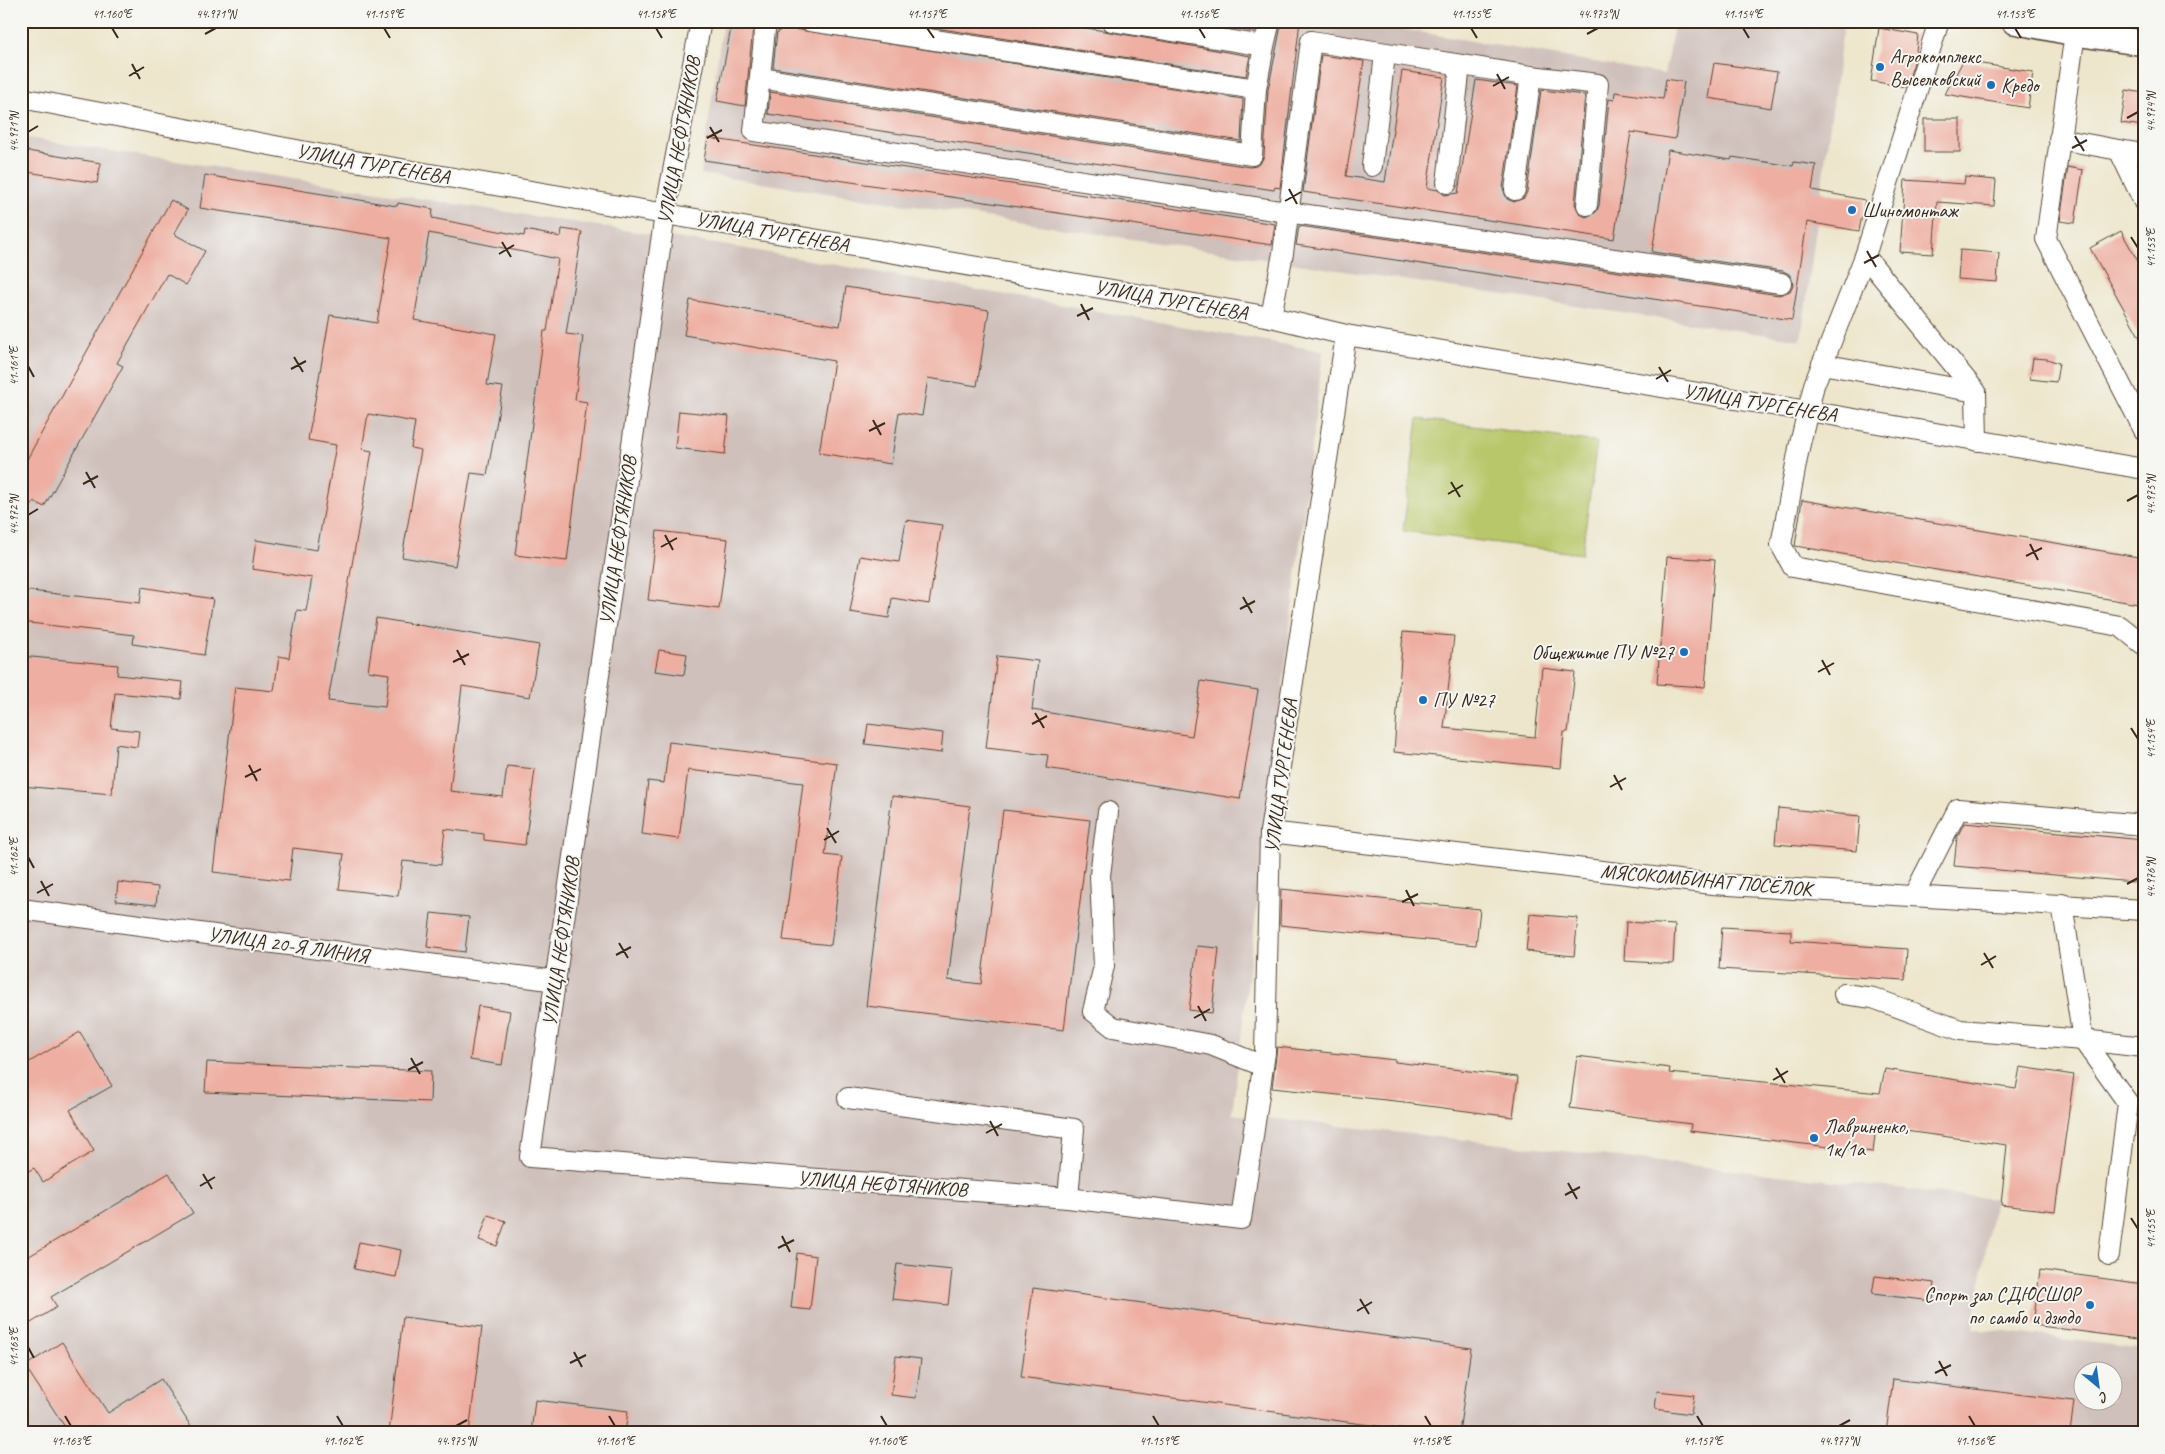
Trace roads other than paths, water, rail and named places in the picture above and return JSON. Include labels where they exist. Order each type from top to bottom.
[{"type":"main road","points":[[2014,21],[2075,33],[2144,43]]},
{"type":"street","name":"УЛИЦА НЕФТЯНИКОВ","points":[[701,21],[665,214],[530,1157],[1068,1198],[1241,1219]]},
{"type":"street","points":[[766,21],[754,131],[1287,212],[1781,283]]},
{"type":"street","points":[[810,21],[1256,89]]},
{"type":"street","points":[[1111,21],[1264,46]]},
{"type":"street","points":[[760,78],[1252,155],[1256,89],[1270,21]]},
{"type":"street","points":[[1939,21],[1865,256],[1822,364],[1808,410],[1781,545],[1793,567],[2120,626],[2144,645]]},
{"type":"street","points":[[2075,33],[2046,239],[2144,430]]},
{"type":"street","points":[[1271,317],[1283,253],[1311,41],[1531,76],[1598,84],[1587,205]]},
{"type":"street","points":[[1372,166],[1385,54]]},
{"type":"street","points":[[1447,183],[1460,65]]},
{"type":"street","points":[[1515,190],[1531,76]]},
{"type":"street","name":"УЛИЦА ТУРГЕНЕВА","points":[[21,98],[360,162],[1271,317],[1346,335],[1808,410],[1977,441],[2144,468]]},
{"type":"street","points":[[2059,139],[2144,154]]},
{"type":"street","points":[[2118,150],[2144,202]]},
{"type":"street","points":[[1865,256],[1976,392],[1977,441]]},
{"type":"street","name":"УЛИЦА ТУРГЕНЕВА","points":[[1241,1219],[1265,1053],[1270,832],[1346,335]]},
{"type":"street","points":[[1822,364],[1976,392]]},
{"type":"street","points":[[1914,895],[1958,809],[2144,825]]},
{"type":"street","points":[[1108,812],[1100,875],[1104,966],[1093,1011],[1113,1027],[1211,1045],[1263,1066]]},
{"type":"street","name":"МЯСОКОМБИНАТ ПОСЁЛОК","points":[[1270,832],[1712,884],[2144,910]]},
{"type":"street","points":[[2062,904],[2083,1040],[2128,1103],[2109,1255]]},
{"type":"street","name":"УЛИЦА 20-Я ЛИНИЯ","points":[[21,909],[556,981]]},
{"type":"street","points":[[1844,994],[1873,998],[1960,1030],[2144,1047]]},
{"type":"street","points":[[848,1098],[1074,1129],[1068,1198]]},
{"type":"place","name":"Агрокомплекс Выселковский","points":[[1880,67]]},
{"type":"place","name":"Кредо","points":[[1991,85]]},
{"type":"place","name":"Шиномонтаж","points":[[1852,210]]},
{"type":"place","name":"Общежитие ПУ №27","points":[[1684,652]]},
{"type":"place","name":"ПУ №27","points":[[1423,700]]},
{"type":"place","name":"Лавриненко, 1к/1а","points":[[1814,1138]]},
{"type":"place","name":"Спорт зал СДЮСШОР по самбо и дзюдо","points":[[2090,1305]]}]
